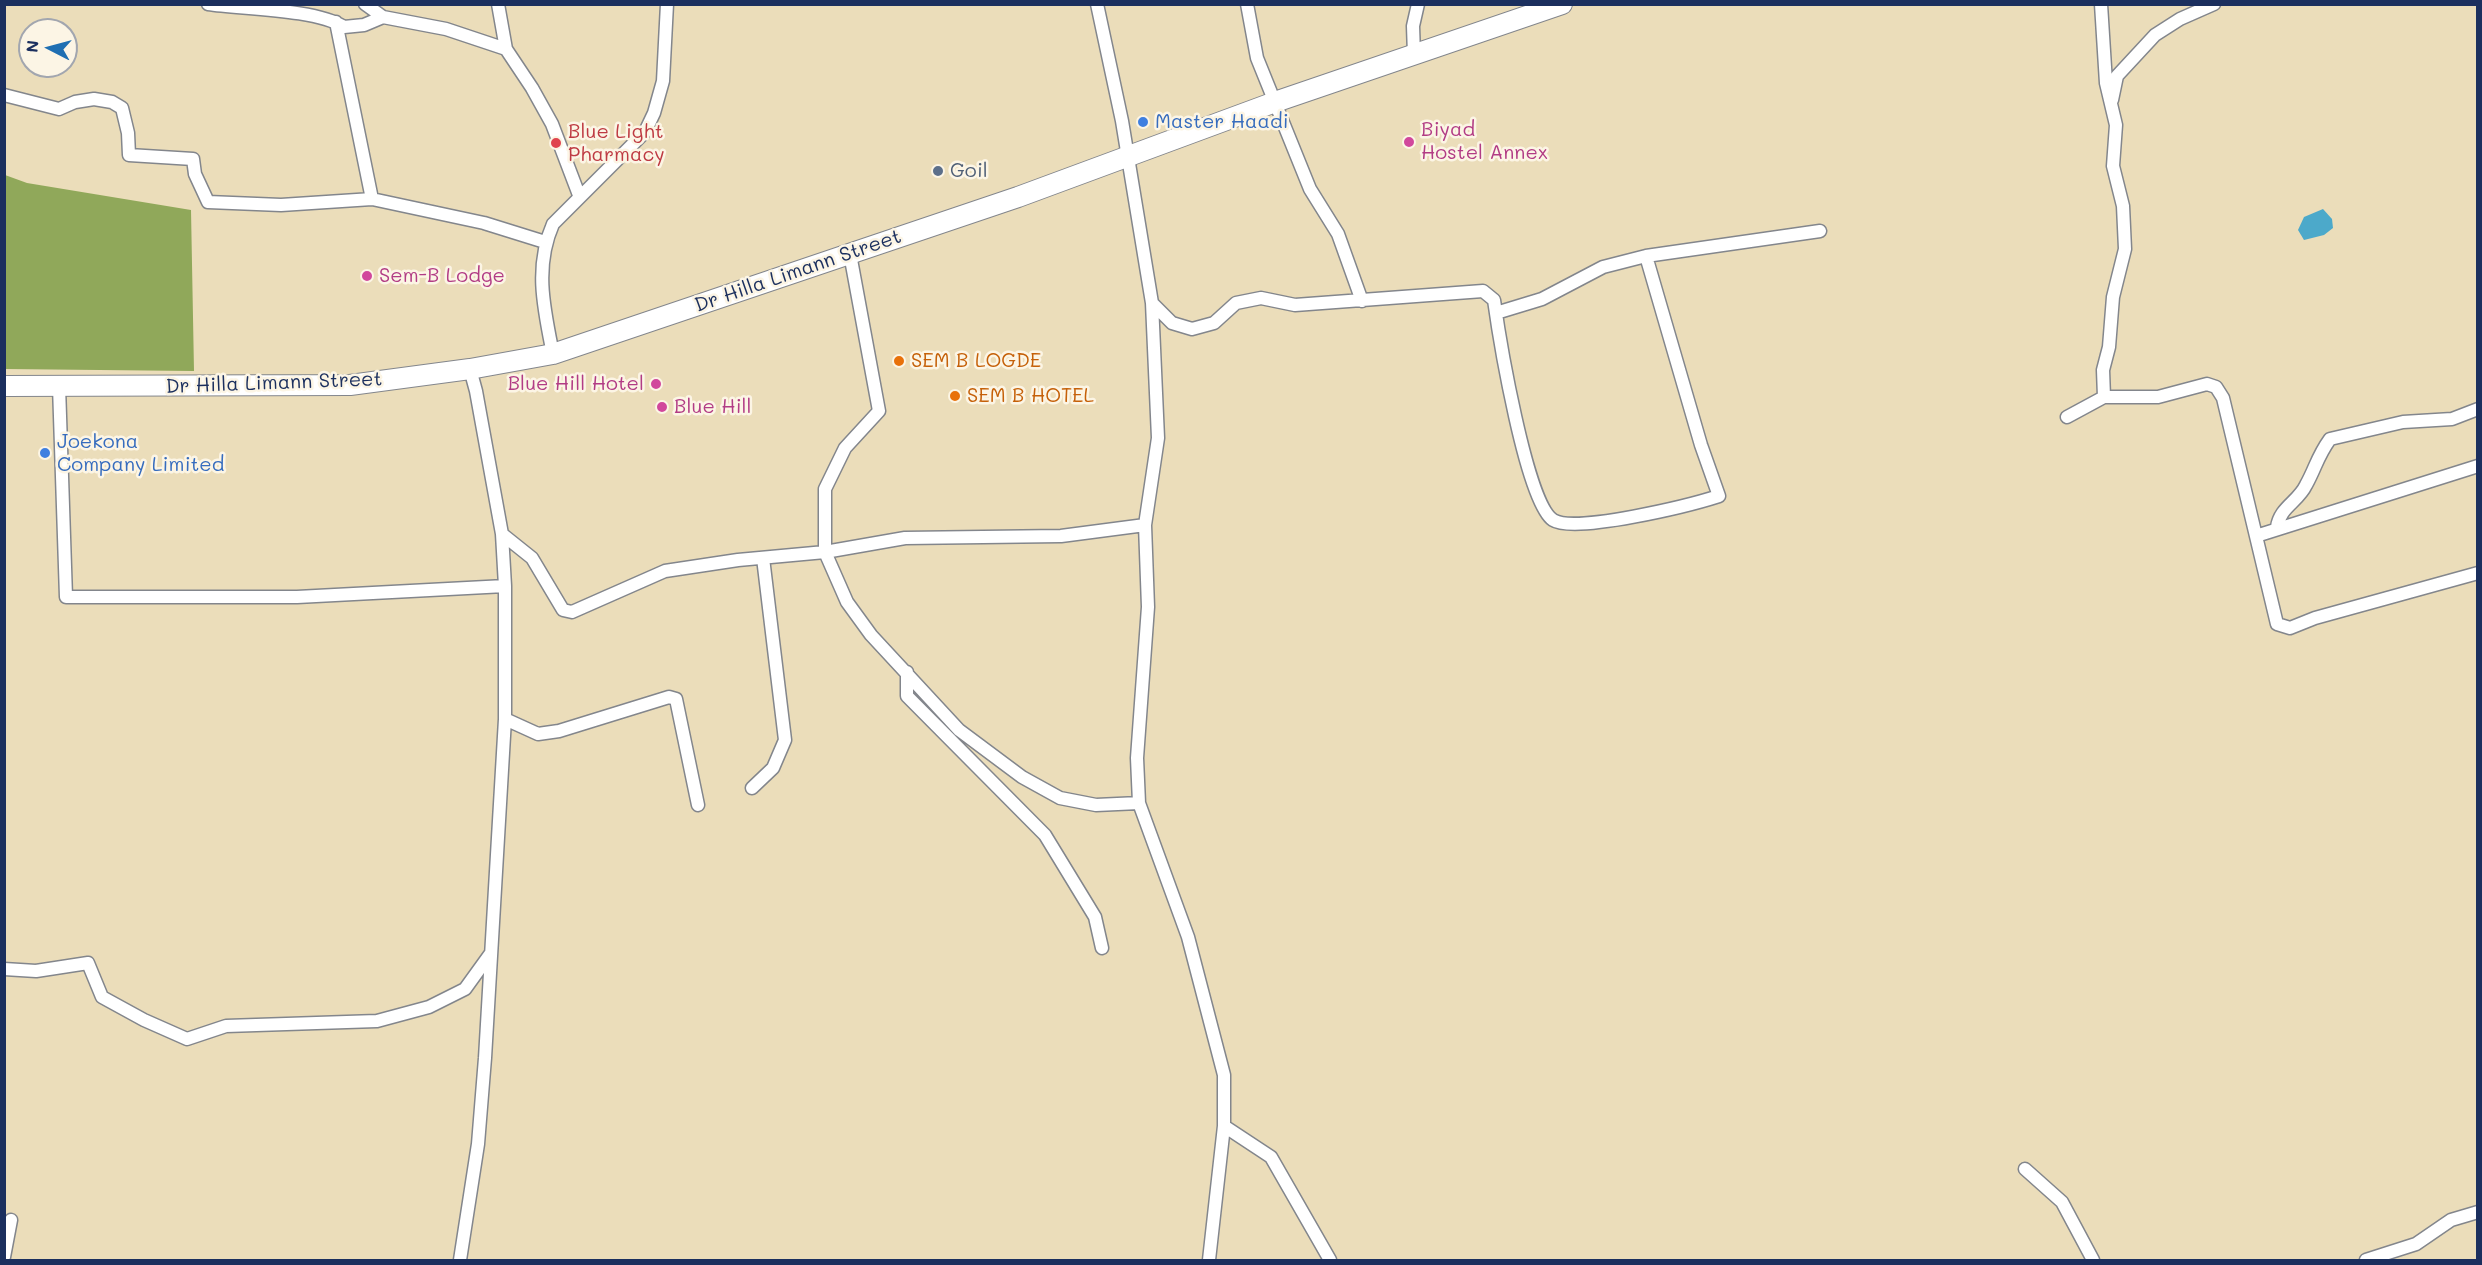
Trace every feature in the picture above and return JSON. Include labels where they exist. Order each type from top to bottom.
[{"type":"highway","name":"Dr Hilla Limann Street","points":[[4,386],[351,384],[470,369],[553,354],[1018,197],[1275,102],[1562,4]]},
{"type":"street","points":[[208,4],[297,12],[336,22],[344,27],[364,25],[383,17]]},
{"type":"street","points":[[365,4],[383,17],[446,29],[506,49]]},
{"type":"street","points":[[498,4],[506,49],[552,124],[579,195]]},
{"type":"street","points":[[553,354],[542,297],[545,242],[553,224],[579,195],[638,140],[654,113],[663,81],[667,4]]},
{"type":"street","points":[[1097,4],[1122,121],[1152,303],[1158,438],[1145,525],[1148,607],[1137,758],[1139,803],[1188,937],[1224,1076],[1224,1126],[1209,1260]]},
{"type":"street","points":[[1247,4],[1257,58],[1310,189],[1338,234],[1362,301]]},
{"type":"street","points":[[1414,55],[1413,26],[1418,4]]},
{"type":"street","points":[[2101,4],[2106,83],[2112,101],[2115,125],[2113,166],[2123,206],[2125,249],[2113,297],[2109,347],[2103,370],[2104,397]]},
{"type":"street","points":[[2112,101],[2117,76],[2155,35],[2180,19],[2214,4]]},
{"type":"street","points":[[336,22],[372,199]]},
{"type":"street","points":[[4,95],[59,109],[75,102],[94,99],[112,102],[122,108],[128,133],[129,155],[193,159],[195,174],[208,202],[281,205],[372,199],[484,223],[545,242]]},
{"type":"street","points":[[1496,313],[1542,299],[1603,267],[1646,256],[1820,231]]},
{"type":"street","points":[[850,254],[879,411],[845,447],[825,489],[825,552],[847,602],[871,635],[958,730],[1022,777],[1060,798],[1096,805],[1139,803]]},
{"type":"street","points":[[1152,303],[1172,323],[1192,329],[1214,323],[1236,303],[1261,298],[1295,305],[1483,291],[1494,300],[1521,443],[1547,514],[1554,521],[1599,523],[1691,505],[1719,496],[1701,445],[1646,256]]},
{"type":"street","points":[[460,1260],[478,1144],[506,719],[505,586],[502,534],[470,369]]},
{"type":"street","points":[[2067,417],[2104,397],[2158,397],[2207,384],[2216,387],[2223,398],[2277,624],[2290,628],[2315,618],[2478,573]]},
{"type":"street","points":[[59,386],[66,597],[297,597],[505,586]]},
{"type":"street","points":[[2277,527],[2279,515],[2306,487],[2315,460],[2330,439],[2403,422],[2452,419],[2478,409]]},
{"type":"street","points":[[2256,536],[2277,527],[2478,466]]},
{"type":"street","points":[[502,534],[532,558],[563,610],[572,612],[665,571],[825,552],[905,538],[1060,536],[1145,525]]},
{"type":"street","points":[[752,788],[773,768],[785,740],[763,558]]},
{"type":"street","points":[[907,672],[907,696],[1045,836],[1095,917],[1102,948]]},
{"type":"street","points":[[506,719],[538,734],[560,731],[669,696],[676,699],[698,805]]},
{"type":"street","points":[[4,969],[36,971],[88,963],[102,997],[144,1020],[187,1039],[226,1026],[377,1021],[429,1006],[465,989],[491,952]]},
{"type":"street","points":[[1224,1126],[1271,1157],[1330,1260]]},
{"type":"street","points":[[2025,1169],[2062,1202],[2093,1260]]},
{"type":"street","points":[[2366,1260],[2416,1244],[2451,1220],[2478,1212]]},
{"type":"street","points":[[4,1257],[11,1220]]},
{"type":"green space","points":[[5,175],[27,183],[191,210],[194,371],[5,369]]},
{"type":"water","points":[[2323,209],[2332,219],[2333,228],[2324,235],[2304,240],[2298,230],[2304,217]]},
{"type":"place","name":"Master Haadi","points":[[1143,122]]},
{"type":"place","name":"Biyad Hostel Annex","points":[[1409,142]]},
{"type":"place","name":"Blue Light Pharmacy","points":[[556,143]]},
{"type":"place","name":"Goil","points":[[938,171]]},
{"type":"place","name":"Sem-B Lodge","points":[[367,276]]},
{"type":"place","name":"SEM B LOGDE","points":[[899,361]]},
{"type":"place","name":"Blue Hill Hotel","points":[[656,384]]},
{"type":"place","name":"SEM B HOTEL","points":[[955,396]]},
{"type":"place","name":"Blue Hill","points":[[662,407]]},
{"type":"place","name":"Joekona Company Limited","points":[[45,453]]}]
